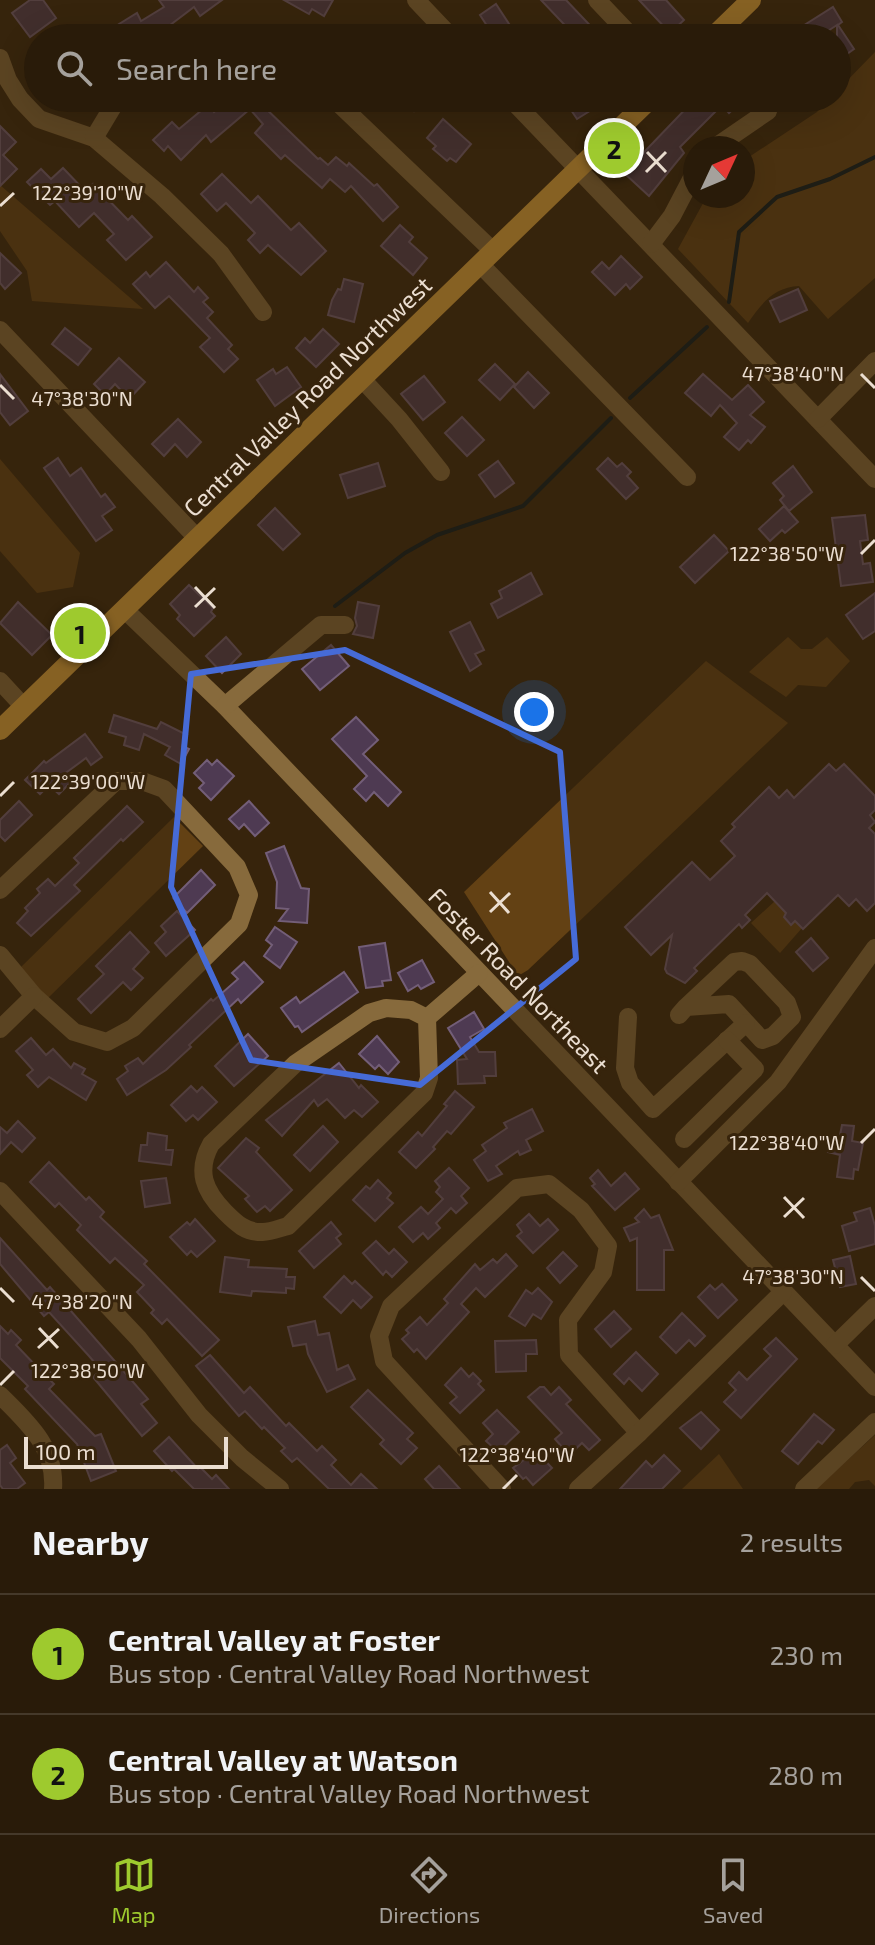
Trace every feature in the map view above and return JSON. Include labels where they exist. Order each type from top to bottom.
[{"type":"main road","points":[[726,24],[751,0]]},
{"type":"main road","name":"Central Valley Road Northwest","points":[[0,730],[636,112]]},
{"type":"street","points":[[416,0],[439,24]]},
{"type":"street","points":[[597,0],[620,24]]},
{"type":"street","points":[[0,58],[8,80],[24,103]]},
{"type":"street","points":[[32,112],[39,119],[94,138],[175,208],[221,254],[263,312]]},
{"type":"street","points":[[94,138],[110,112]]},
{"type":"street","points":[[346,112],[486,258],[687,477]]},
{"type":"street","points":[[524,112],[875,479]]},
{"type":"street","points":[[732,136],[767,112]]},
{"type":"street","points":[[651,244],[683,195]]},
{"type":"street","points":[[0,330],[198,539]]},
{"type":"street","points":[[818,419],[875,361]]},
{"type":"street","points":[[362,379],[441,472]]},
{"type":"street","name":"Foster Road Northeast","points":[[125,610],[225,706],[875,1387]]},
{"type":"street","points":[[225,706],[321,625],[345,625]]},
{"type":"street","points":[[0,681],[24,707]]},
{"type":"street","points":[[0,890],[116,781],[142,781],[164,789],[237,867],[249,895],[239,924],[133,1028],[107,1042],[74,1032],[34,996],[0,955]]},
{"type":"street","points":[[678,1182],[778,1082],[875,948]]},
{"type":"street","points":[[742,961],[750,964],[787,1003],[792,1017],[773,1036],[762,1040],[746,1023],[729,1004],[683,1011],[734,962],[742,961]]},
{"type":"street","points":[[427,1018],[479,973]]},
{"type":"street","points":[[0,1029],[34,996]]},
{"type":"street","points":[[386,1008],[411,1010],[427,1018],[429,1078],[424,1093],[288,1226],[263,1232],[248,1230],[238,1226],[211,1198],[203,1173],[204,1158],[211,1144],[295,1064],[369,1013],[386,1008]]},
{"type":"street","points":[[628,1017],[625,1068],[630,1083],[653,1109],[746,1023]]},
{"type":"street","points":[[684,1139],[759,1065],[727,1040]]},
{"type":"street","points":[[502,1489],[384,1361],[379,1336],[391,1306],[517,1188],[549,1184],[581,1210],[608,1246],[603,1272],[568,1320],[569,1355],[639,1433]]},
{"type":"street","points":[[0,1191],[139,1339],[199,1415],[242,1458],[280,1489]]},
{"type":"street","points":[[578,1489],[783,1292]]},
{"type":"street","points":[[835,1345],[875,1306]]},
{"type":"street","points":[[0,1395],[35,1430],[52,1459],[53,1489]]},
{"type":"street","points":[[804,1489],[875,1422]]},
{"type":"highlighted area","points":[[345,650],[560,752],[576,959],[420,1085],[251,1060],[171,887],[191,674]]},
{"type":"shaded area","points":[[875,52],[875,278],[828,319],[799,286],[775,293],[748,323],[678,249],[700,208],[755,208],[755,153],[817,112],[851,112],[851,77]]},
{"type":"shaded area","points":[[0,185],[143,309],[32,301],[27,271],[0,231]]},
{"type":"shaded area","points":[[0,459],[80,553],[73,587],[37,593],[0,551]]},
{"type":"shaded area","points":[[788,637],[801,649],[812,649],[827,637],[850,661],[826,687],[798,685],[786,697],[749,672]]},
{"type":"shaded area","points":[[706,661],[788,723],[528,970],[518,976],[464,892]]},
{"type":"shaded area","points":[[174,817],[203,846],[48,998],[19,969]]},
{"type":"shaded area","points":[[775,901],[791,924],[795,921],[802,928],[780,953],[751,923]]},
{"type":"shaded area","points":[[875,1435],[875,1486],[869,1480],[855,1482],[849,1489],[816,1489]]},
{"type":"shaded area","points":[[719,1454],[743,1489],[682,1489]]},
{"type":"building","points":[[30,0],[43,0],[56,18],[48,24],[24,24],[24,29],[12,13]]},
{"type":"building","points":[[159,0],[222,0],[200,16],[194,7],[172,24],[119,24],[137,13],[141,21],[164,7]]},
{"type":"building","points":[[284,0],[333,0],[324,16],[312,9],[309,14]]},
{"type":"building","points":[[541,0],[566,0],[589,24],[564,24]]},
{"type":"building","points":[[639,0],[666,0],[684,20],[680,24],[662,24]]},
{"type":"building","points":[[496,4],[509,24],[486,24],[480,15]]},
{"type":"building","points":[[833,7],[842,22],[839,24],[806,24]]},
{"type":"building","points":[[200,112],[246,112],[211,142],[206,135],[181,160],[168,146],[164,151],[153,140],[172,122],[179,129]]},
{"type":"building","points":[[253,112],[269,112],[328,165],[336,157],[347,166],[349,163],[374,186],[377,184],[398,207],[383,221],[351,186],[345,192],[330,179],[322,188],[285,155],[281,159],[255,133],[263,124]]},
{"type":"building","points":[[572,112],[588,112],[577,119]]},
{"type":"building","points":[[683,112],[715,112],[691,136],[683,136],[680,147],[683,154],[649,196],[624,173]]},
{"type":"building","points":[[443,119],[471,144],[456,162],[450,158],[447,161],[433,149],[436,146],[427,138]]},
{"type":"building","points":[[0,126],[16,142],[3,155],[17,169],[0,186]]},
{"type":"building","points":[[63,168],[85,191],[93,184],[128,220],[132,216],[152,237],[126,260],[107,240],[114,234],[94,213],[79,227],[55,201],[50,205],[27,182],[41,169],[51,179]]},
{"type":"building","points":[[222,174],[251,203],[258,196],[291,230],[299,223],[326,251],[301,275],[268,245],[260,253],[248,240],[255,233],[226,203],[217,211],[201,194]]},
{"type":"building","points":[[400,225],[413,237],[409,242],[427,258],[413,275],[381,246]]},
{"type":"building","points":[[0,253],[21,273],[5,289],[0,283]]},
{"type":"building","points":[[621,256],[642,277],[630,289],[626,284],[615,295],[592,272],[602,262],[609,269]]},
{"type":"building","points":[[166,262],[194,292],[198,287],[208,298],[203,302],[213,312],[207,318],[232,345],[228,349],[238,359],[224,372],[200,347],[210,338],[169,296],[155,308],[133,284],[146,272],[150,277]]},
{"type":"building","points":[[344,279],[363,284],[354,322],[328,315],[332,300],[338,289],[341,290]]},
{"type":"building","points":[[798,289],[807,310],[780,322],[770,301]]},
{"type":"building","points":[[65,328],[91,349],[78,365],[52,344]]},
{"type":"building","points":[[323,329],[339,344],[316,367],[296,348],[305,338],[310,343]]},
{"type":"building","points":[[119,358],[145,382],[129,399],[115,384],[105,395],[94,384]]},
{"type":"building","points":[[495,364],[515,384],[500,400],[479,380]]},
{"type":"building","points":[[287,367],[301,387],[275,406],[257,380],[273,369],[276,374]]},
{"type":"building","points":[[528,372],[549,393],[534,408],[514,387]]},
{"type":"building","points":[[0,374],[28,411],[10,425],[0,412]]},
{"type":"building","points":[[703,374],[732,400],[748,385],[764,402],[750,415],[765,427],[751,443],[748,440],[739,450],[724,437],[737,423],[720,405],[711,416],[685,393]]},
{"type":"building","points":[[424,376],[445,402],[423,420],[401,394]]},
{"type":"building","points":[[462,417],[484,440],[467,456],[445,433]]},
{"type":"building","points":[[178,419],[201,442],[187,457],[175,444],[164,456],[152,444]]},
{"type":"building","points":[[58,458],[70,476],[81,468],[101,497],[105,494],[115,507],[102,516],[112,530],[96,541],[44,468]]},
{"type":"building","points":[[608,458],[617,467],[622,463],[631,472],[627,476],[638,488],[626,499],[597,469]]},
{"type":"building","points":[[498,461],[514,483],[495,497],[479,475]]},
{"type":"building","points":[[378,463],[385,486],[348,498],[340,475]]},
{"type":"building","points":[[793,466],[812,492],[789,511],[780,500],[784,496],[773,483]]},
{"type":"building","points":[[784,506],[798,522],[770,541],[759,529]]},
{"type":"building","points":[[275,508],[300,534],[283,550],[258,525]]},
{"type":"building","points":[[865,515],[868,540],[860,541],[863,564],[870,563],[873,582],[841,586],[832,518]]},
{"type":"building","points":[[714,535],[729,551],[695,583],[680,567]]},
{"type":"building","points":[[531,573],[542,594],[498,618],[491,604],[502,598],[499,591]]},
{"type":"building","points":[[189,585],[213,608],[211,612],[215,616],[194,636],[177,619],[180,615],[170,604]]},
{"type":"building","points":[[875,593],[875,631],[863,639],[846,615]]},
{"type":"building","points":[[18,602],[52,635],[32,655],[0,623]]},
{"type":"building","points":[[358,602],[379,606],[373,638],[353,634],[357,626]]},
{"type":"building","points":[[470,622],[484,650],[475,654],[481,664],[470,671],[450,632]]},
{"type":"building","points":[[226,637],[241,654],[222,673],[206,656]]},
{"type":"building","points":[[331,645],[349,666],[320,690],[302,669]]},
{"type":"building","points":[[114,715],[157,729],[161,722],[187,735],[182,746],[189,749],[181,764],[165,755],[170,747],[144,734],[139,750],[124,745],[126,737],[109,732]]},
{"type":"building","points":[[356,717],[378,740],[363,754],[401,792],[388,806],[374,792],[366,801],[354,789],[367,776],[332,739]]},
{"type":"building","points":[[85,734],[102,757],[91,765],[86,758],[63,775],[70,783],[59,794],[49,785],[40,794],[25,780],[44,761],[46,763]]},
{"type":"building","points":[[207,760],[212,765],[217,760],[234,776],[211,800],[199,788],[204,783],[194,773]]},
{"type":"building","points":[[829,764],[836,771],[844,764],[875,796],[875,810],[870,815],[875,822],[869,828],[875,834],[875,903],[867,911],[856,899],[849,906],[838,895],[803,929],[795,921],[791,925],[784,917],[786,913],[767,893],[745,915],[750,920],[742,928],[739,924],[694,968],[697,971],[685,983],[667,973],[665,969],[672,935],[651,955],[625,927],[692,862],[710,880],[735,856],[721,841],[735,827],[732,824],[769,787],[779,798],[787,790],[794,798]]},
{"type":"building","points":[[19,801],[32,815],[5,841],[0,836],[0,820]]},
{"type":"building","points":[[249,801],[269,823],[255,836],[244,824],[239,829],[229,819]]},
{"type":"building","points":[[127,806],[143,822],[74,885],[80,891],[31,936],[17,923],[28,911],[25,908],[40,893],[37,889],[48,879],[55,886],[79,863],[74,858]]},
{"type":"building","points":[[284,846],[301,888],[309,889],[307,923],[279,921],[288,909],[276,908],[277,882],[266,853]]},
{"type":"building","points":[[201,870],[215,885],[187,913],[173,898]]},
{"type":"building","points":[[177,911],[195,930],[166,956],[155,943],[166,932],[161,926]]},
{"type":"building","points":[[275,927],[297,942],[280,968],[264,956],[272,945],[266,940]]},
{"type":"building","points":[[130,932],[149,952],[133,969],[143,978],[131,990],[123,982],[91,1013],[78,999],[104,974],[96,966]]},
{"type":"building","points":[[811,938],[828,958],[813,971],[796,952]]},
{"type":"building","points":[[385,943],[391,980],[382,981],[383,986],[366,988],[359,947]]},
{"type":"building","points":[[422,960],[434,982],[408,991],[398,973]]},
{"type":"building","points":[[244,962],[263,982],[241,1003],[238,999],[166,1070],[127,1095],[117,1079],[128,1071],[125,1066],[138,1058],[143,1064],[211,999],[213,1001],[238,979],[232,973]]},
{"type":"building","points":[[344,972],[358,992],[302,1032],[298,1026],[295,1027],[281,1008],[296,997],[300,1003]]},
{"type":"building","points":[[474,1012],[484,1029],[470,1037],[479,1052],[495,1052],[496,1076],[484,1076],[485,1083],[458,1084],[457,1060],[467,1059],[448,1028]]},
{"type":"building","points":[[248,1034],[268,1056],[234,1086],[215,1066]]},
{"type":"building","points":[[377,1036],[399,1062],[388,1074],[379,1065],[375,1069],[359,1054]]},
{"type":"building","points":[[31,1038],[46,1055],[53,1049],[71,1068],[74,1063],[85,1069],[82,1074],[96,1082],[86,1100],[49,1077],[38,1087],[27,1075],[33,1070],[16,1051]]},
{"type":"building","points":[[339,1063],[359,1088],[361,1085],[378,1102],[362,1117],[354,1110],[345,1118],[327,1099],[318,1106],[314,1100],[282,1136],[266,1120]]},
{"type":"building","points":[[191,1086],[197,1092],[202,1087],[217,1102],[198,1120],[193,1115],[186,1121],[171,1105]]},
{"type":"building","points":[[455,1091],[474,1107],[451,1134],[447,1131],[416,1168],[399,1152],[418,1132],[422,1136],[447,1106],[444,1104]]},
{"type":"building","points":[[532,1109],[543,1131],[526,1140],[531,1150],[520,1155],[518,1151],[496,1166],[502,1174],[488,1181],[474,1160],[486,1151],[482,1145],[507,1128],[504,1123]]},
{"type":"building","points":[[18,1121],[35,1138],[22,1152],[11,1142],[0,1154],[0,1127],[7,1133]]},
{"type":"building","points":[[842,1125],[854,1126],[852,1141],[863,1143],[858,1170],[854,1169],[853,1179],[837,1177],[840,1155],[828,1152],[830,1139],[839,1140]]},
{"type":"building","points":[[323,1126],[338,1142],[310,1171],[294,1155]]},
{"type":"building","points":[[148,1133],[167,1136],[166,1150],[173,1150],[171,1165],[139,1161],[141,1145],[147,1145]]},
{"type":"building","points":[[246,1138],[259,1148],[256,1152],[292,1190],[270,1211],[265,1206],[257,1212],[245,1199],[249,1196],[218,1168]]},
{"type":"building","points":[[49,1162],[86,1200],[89,1197],[104,1212],[100,1217],[147,1261],[144,1264],[219,1340],[202,1356],[167,1319],[162,1324],[151,1313],[154,1310],[137,1292],[144,1285],[115,1258],[110,1263],[77,1230],[81,1225],[59,1203],[55,1207],[30,1182]]},
{"type":"building","points":[[449,1168],[469,1188],[461,1196],[467,1203],[456,1213],[451,1208],[436,1223],[440,1228],[428,1239],[423,1233],[413,1242],[399,1227],[421,1207],[428,1214],[443,1199],[436,1192],[440,1187],[435,1181]]},
{"type":"building","points":[[598,1170],[611,1186],[625,1173],[639,1189],[615,1210],[592,1186],[595,1184],[590,1178]]},
{"type":"building","points":[[166,1178],[170,1203],[145,1207],[141,1181]]},
{"type":"building","points":[[378,1180],[391,1193],[387,1198],[393,1203],[375,1221],[353,1200],[366,1186],[370,1189]]},
{"type":"building","points":[[870,1208],[875,1226],[875,1244],[849,1251],[842,1226],[857,1221],[854,1213]]},
{"type":"building","points":[[644,1209],[651,1218],[659,1215],[673,1250],[664,1250],[664,1290],[637,1290],[637,1238],[630,1241],[624,1228],[639,1222],[635,1218]]},
{"type":"building","points":[[529,1214],[540,1226],[548,1219],[558,1230],[533,1253],[517,1236],[522,1232],[517,1225]]},
{"type":"building","points":[[195,1219],[215,1241],[197,1257],[191,1251],[187,1255],[170,1237]]},
{"type":"building","points":[[331,1222],[341,1234],[336,1238],[341,1244],[314,1268],[299,1251]]},
{"type":"building","points":[[0,1238],[47,1290],[50,1287],[148,1399],[141,1404],[157,1423],[142,1436],[93,1377],[101,1370],[49,1312],[44,1316],[0,1264]]},
{"type":"building","points":[[376,1241],[389,1254],[394,1249],[407,1262],[392,1277],[386,1271],[383,1275],[363,1253]]},
{"type":"building","points":[[563,1252],[577,1266],[560,1283],[547,1268]]},
{"type":"building","points":[[506,1254],[517,1266],[485,1297],[476,1288],[461,1304],[469,1312],[426,1359],[417,1349],[414,1352],[402,1339],[409,1333],[406,1330],[420,1317],[427,1325],[448,1303],[444,1299],[475,1264],[480,1270],[493,1259],[497,1263]]},
{"type":"building","points":[[850,1256],[856,1284],[840,1287],[833,1260]]},
{"type":"building","points":[[225,1257],[249,1260],[248,1267],[287,1269],[286,1277],[295,1277],[294,1289],[286,1288],[286,1293],[252,1291],[251,1296],[220,1292]]},
{"type":"building","points":[[344,1276],[352,1284],[355,1281],[372,1297],[361,1308],[353,1300],[341,1313],[324,1297]]},
{"type":"building","points":[[722,1284],[737,1300],[718,1318],[698,1297],[710,1285],[715,1290]]},
{"type":"building","points":[[538,1288],[552,1302],[541,1319],[533,1314],[525,1326],[509,1316],[526,1290],[532,1294]]},
{"type":"building","points":[[614,1311],[631,1329],[611,1347],[595,1329]]},
{"type":"building","points":[[682,1313],[705,1336],[695,1346],[689,1340],[676,1353],[660,1337]]},
{"type":"building","points":[[315,1321],[318,1335],[329,1333],[337,1370],[348,1365],[355,1379],[327,1392],[306,1344],[293,1346],[288,1327]]},
{"type":"building","points":[[0,1326],[8,1334],[11,1330],[21,1340],[16,1345],[38,1368],[42,1364],[52,1374],[48,1378],[54,1384],[49,1389],[95,1436],[101,1434],[116,1471],[91,1481],[77,1444],[0,1358]]},
{"type":"building","points":[[776,1338],[797,1359],[741,1418],[724,1402],[736,1390],[729,1383],[739,1372],[747,1380],[771,1356],[764,1349]]},
{"type":"building","points":[[536,1340],[537,1354],[526,1354],[526,1371],[496,1372],[495,1341]]},
{"type":"building","points":[[636,1352],[658,1374],[642,1391],[629,1378],[624,1384],[614,1374]]},
{"type":"building","points":[[210,1355],[244,1393],[250,1387],[286,1426],[289,1423],[317,1451],[322,1446],[336,1460],[331,1465],[351,1485],[361,1474],[377,1489],[329,1489],[297,1458],[292,1462],[281,1451],[285,1448],[264,1427],[262,1429],[245,1411],[239,1416],[196,1366]]},
{"type":"building","points":[[461,1368],[469,1377],[473,1373],[484,1390],[460,1413],[450,1403],[457,1397],[445,1385]]},
{"type":"building","points":[[540,1387],[551,1395],[559,1387],[571,1400],[566,1404],[600,1440],[589,1450],[582,1443],[569,1455],[555,1439],[562,1433],[528,1397]]},
{"type":"building","points":[[368,1390],[413,1433],[407,1439],[417,1448],[401,1464],[380,1444],[384,1440],[351,1407]]},
{"type":"building","points":[[497,1410],[519,1432],[498,1452],[486,1441],[493,1434],[483,1423]]},
{"type":"building","points":[[701,1412],[719,1430],[701,1449],[680,1428]]},
{"type":"building","points":[[814,1414],[834,1430],[822,1444],[818,1441],[798,1464],[782,1451]]},
{"type":"building","points":[[169,1437],[198,1469],[200,1467],[212,1479],[216,1475],[229,1489],[194,1489],[174,1469],[172,1471],[154,1451]]},
{"type":"building","points":[[7,1445],[16,1458],[10,1463],[25,1483],[17,1489],[3,1489],[0,1485],[0,1450]]},
{"type":"building","points":[[536,1451],[552,1468],[533,1485],[513,1468]]},
{"type":"building","points":[[664,1455],[680,1471],[662,1489],[620,1489],[646,1461],[652,1467]]},
{"type":"building","points":[[439,1466],[460,1489],[434,1489],[425,1479]]},
{"type":"waterway","points":[[729,302],[739,232],[777,197],[830,179],[875,157]]},
{"type":"waterway","points":[[630,398],[707,327]]},
{"type":"waterway","points":[[335,606],[405,553],[437,535],[523,506],[611,418]]},
{"type":"place","name":"Central Valley at Watson","points":[[614,148]]},
{"type":"place","name":"Central Valley at Foster","points":[[80,633]]}]
